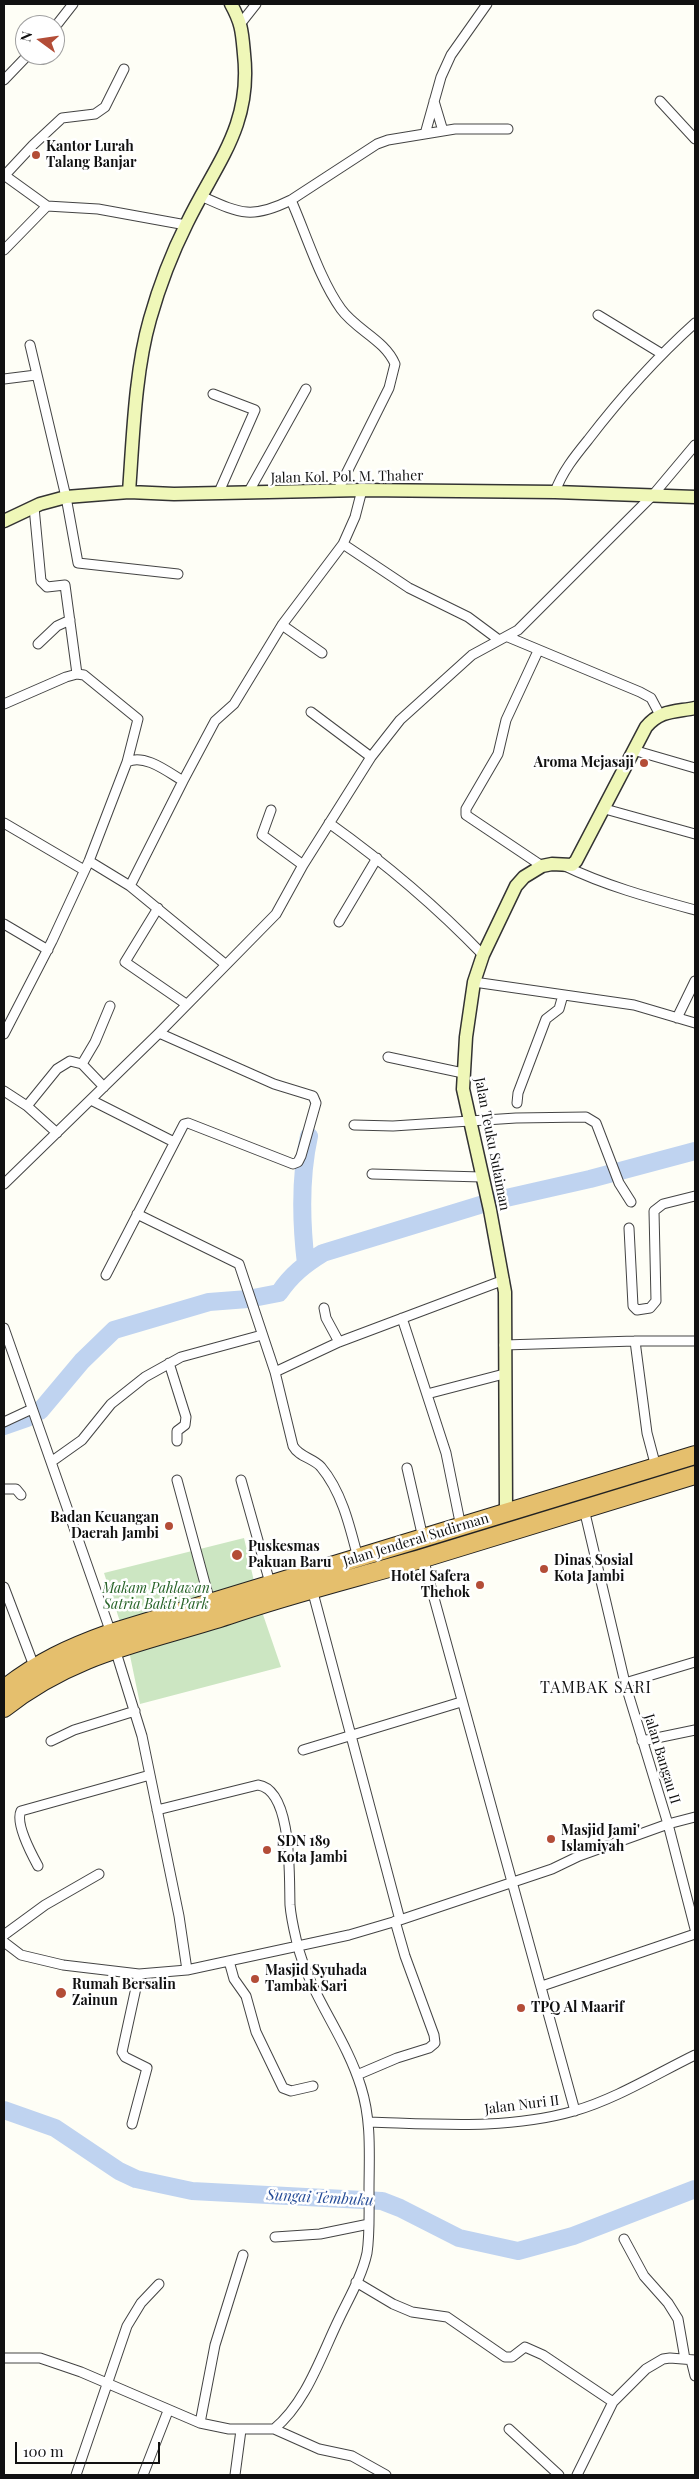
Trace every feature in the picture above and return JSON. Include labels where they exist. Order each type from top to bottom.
[{"type":"highway","name":"Jalan Jenderal Sudirman","points":[[4,1708],[58,1672],[113,1641],[217,1600],[695,1455]]},
{"type":"highway","name":"Jalan Jenderal Sudirman","points":[[4,1689],[34,1666],[75,1646],[113,1641],[229,1615],[695,1475]]},
{"type":"highway","points":[[628,1476],[634,1494]]},
{"type":"highway","points":[[217,1600],[229,1615]]},
{"type":"street","points":[[64,15],[73,4]]},
{"type":"street","points":[[129,492],[140,377],[148,328],[158,295],[186,225],[225,154],[241,115],[245,71],[241,22],[231,4]]},
{"type":"street","points":[[241,22],[256,4]]},
{"type":"street","points":[[425,134],[441,77],[451,55],[487,4]]},
{"type":"street","points":[[4,80],[18,65]]},
{"type":"street","points":[[124,69],[105,107],[95,114],[62,118],[32,144],[4,175],[47,206],[98,209],[186,225]]},
{"type":"street","points":[[434,101],[443,131]]},
{"type":"street","points":[[660,101],[695,139]]},
{"type":"street","points":[[201,196],[244,213],[276,208],[378,144],[400,137],[443,131],[508,129]]},
{"type":"street","points":[[291,200],[335,300],[351,321],[388,352],[395,364],[389,388],[338,490]]},
{"type":"street","points":[[4,250],[47,206]]},
{"type":"street","points":[[598,315],[662,354]]},
{"type":"street","points":[[555,492],[567,468],[616,403],[662,354],[695,323]]},
{"type":"street","points":[[30,345],[66,497],[78,563],[178,574]]},
{"type":"street","points":[[4,380],[36,375]]},
{"type":"street","points":[[248,493],[306,389]]},
{"type":"street","points":[[213,394],[255,410],[219,492]]},
{"type":"street","points":[[4,1184],[7,1174],[57,1133],[92,1100],[276,914],[304,864],[371,757],[400,720],[472,655],[518,630],[653,495],[695,445]]},
{"type":"street","points":[[130,886],[210,729],[221,714],[234,704],[282,625],[343,544],[355,517],[362,490]]},
{"type":"street","name":"Jalan Kol. Pol. M. Thaher","points":[[4,521],[34,507],[66,497],[129,492],[248,493],[362,490],[555,492],[695,497]]},
{"type":"street","points":[[34,507],[41,581],[47,587],[65,585],[77,674]]},
{"type":"street","points":[[343,544],[409,588],[468,617],[503,638],[640,692],[651,698],[660,715]]},
{"type":"street","points":[[38,644],[57,626],[70,620]]},
{"type":"street","points":[[282,625],[322,653]]},
{"type":"street","points":[[538,651],[506,720],[498,754],[466,809],[466,815],[542,866],[552,864],[565,866],[586,876],[637,894],[695,909]]},
{"type":"street","points":[[4,704],[77,674],[98,685],[138,719],[127,762],[89,861],[48,950],[4,1034]]},
{"type":"street","points":[[565,866],[572,865],[582,854],[646,727],[660,715],[669,711],[695,708]]},
{"type":"street","points":[[311,712],[371,757]]},
{"type":"street","points":[[633,750],[695,768]]},
{"type":"street","points":[[127,762],[133,759],[144,760],[183,781]]},
{"type":"street","points":[[605,809],[695,834]]},
{"type":"street","points":[[271,810],[262,835],[304,864]]},
{"type":"street","points":[[4,823],[84,870]]},
{"type":"street","points":[[329,823],[377,858],[444,914],[483,954]]},
{"type":"street","points":[[339,922],[377,858]]},
{"type":"street","points":[[89,861],[130,886],[225,964]]},
{"type":"street","name":"Jalan Teuku Sulaiman","points":[[506,1512],[504,1280],[472,1121],[463,1090],[463,1073],[474,982],[483,954],[520,881],[542,866]]},
{"type":"street","points":[[158,908],[124,962],[186,1004]]},
{"type":"street","points":[[4,924],[48,950]]},
{"type":"street","points":[[677,1018],[695,981]]},
{"type":"street","points":[[474,982],[634,1005],[695,1023]]},
{"type":"street","points":[[517,1103],[518,1094],[546,1019],[559,1009],[563,995]]},
{"type":"street","points":[[82,1064],[95,1042],[110,1006]]},
{"type":"street","points":[[106,1275],[184,1124],[188,1123],[291,1164],[296,1163],[301,1156],[316,1100],[313,1096],[274,1084],[159,1033]]},
{"type":"street","points":[[388,1057],[463,1073]]},
{"type":"street","points":[[27,1106],[64,1063],[70,1061],[82,1064],[104,1087]]},
{"type":"street","points":[[4,1091],[27,1106],[57,1133]]},
{"type":"street","points":[[92,1100],[174,1142]]},
{"type":"street","points":[[354,1125],[586,1117],[596,1123],[619,1183],[631,1202]]},
{"type":"street","points":[[372,1174],[482,1176]]},
{"type":"street","points":[[629,1228],[633,1306],[637,1310],[650,1308],[656,1301],[654,1211],[663,1204],[695,1196]]},
{"type":"street","points":[[138,1214],[236,1261],[241,1267],[275,1372],[293,1446],[299,1453],[320,1467],[333,1484],[358,1558]]},
{"type":"street","points":[[275,1372],[339,1342],[504,1280]]},
{"type":"street","points":[[324,1308],[326,1318],[339,1342]]},
{"type":"street","points":[[402,1318],[446,1453],[461,1527]]},
{"type":"street","points":[[4,1328],[6,1341],[51,1462],[113,1641],[135,1711],[179,1916],[187,1970]]},
{"type":"street","points":[[51,1462],[91,1431],[111,1404],[126,1390],[169,1363],[195,1352],[262,1335]]},
{"type":"street","points":[[504,1344],[695,1340]]},
{"type":"street","points":[[635,1341],[647,1432],[656,1467]]},
{"type":"street","points":[[169,1363],[186,1417],[184,1425],[177,1431],[177,1441]]},
{"type":"street","points":[[427,1394],[504,1374]]},
{"type":"street","points":[[4,1422],[32,1409]]},
{"type":"street","points":[[407,1468],[423,1538]]},
{"type":"street","points":[[176,1480],[217,1600]]},
{"type":"street","points":[[242,1480],[270,1583]]},
{"type":"street","points":[[4,1489],[16,1489],[21,1495]]},
{"type":"street","name":"Jalan Bangau II","points":[[584,1509],[625,1683],[668,1824],[695,1929]]},
{"type":"street","points":[[423,1558],[461,1702],[576,2111]]},
{"type":"street","points":[[4,1587],[34,1666]]},
{"type":"street","points":[[312,1589],[352,1734],[398,1920],[405,1956],[434,2035],[434,2043],[429,2048],[397,2058],[357,2075]]},
{"type":"street","points":[[625,1683],[695,1662]]},
{"type":"street","points":[[303,1750],[461,1702]]},
{"type":"street","points":[[51,1741],[74,1730],[135,1711]]},
{"type":"street","points":[[642,1740],[695,1730]]},
{"type":"street","points":[[38,1866],[26,1841],[19,1817],[21,1811],[150,1775]]},
{"type":"street","points":[[157,1810],[253,1786],[264,1786],[270,1790],[278,1803],[284,1825],[290,1869],[290,1907],[298,1945],[313,1991],[330,2016],[357,2075],[370,2122],[369,2224],[366,2255],[356,2282],[309,2382],[290,2414],[274,2429]]},
{"type":"street","points":[[4,1942],[21,1955],[40,1960],[139,1974],[187,1970],[349,1935],[552,1869],[579,1856],[668,1824],[695,1818]]},
{"type":"street","points":[[4,1935],[45,1905],[99,1874]]},
{"type":"street","points":[[542,1986],[695,1934]]},
{"type":"street","points":[[229,1961],[234,1979],[246,1996],[256,2032],[283,2088],[291,2091],[313,2086]]},
{"type":"street","points":[[132,2124],[147,2068],[125,2057],[122,2052],[139,1974]]},
{"type":"street","name":"Jalan Nuri II","points":[[370,2122],[489,2124],[535,2120],[576,2111],[695,2055]]},
{"type":"street","points":[[276,2238],[320,2234],[369,2224]]},
{"type":"street","points":[[624,2239],[644,2276],[668,2303],[678,2320],[695,2376]]},
{"type":"street","points":[[200,2423],[216,2345],[242,2255]]},
{"type":"street","points":[[356,2282],[393,2304],[412,2312],[447,2317],[506,2357],[512,2357],[525,2347],[543,2355],[613,2402]]},
{"type":"street","points":[[76,2475],[131,2318],[159,2284]]},
{"type":"street","points":[[4,2358],[40,2358],[81,2372],[108,2386],[200,2423],[242,2430],[274,2429],[320,2449],[352,2456],[386,2475]]},
{"type":"street","points":[[576,2475],[613,2402],[653,2364],[670,2358],[690,2360]]},
{"type":"street","points":[[143,2475],[168,2411]]},
{"type":"street","points":[[508,2429],[559,2475]]},
{"type":"street","points":[[235,2475],[242,2430]]},
{"type":"green space","name":"Makam Pahlawan Satria Bakti Park","points":[[244,1538],[259,1603],[281,1667],[140,1704],[128,1646],[104,1573]]},
{"type":"waterway","points":[[306,1264],[302,1200],[304,1167],[309,1136]]},
{"type":"waterway","points":[[40,1411],[82,1361],[114,1330],[209,1302],[248,1299],[279,1293],[299,1270],[323,1253],[493,1201],[590,1179],[695,1151]]},
{"type":"waterway","points":[[4,1426],[27,1418]]},
{"type":"waterway","name":"Sungai Tembuku","points":[[4,2110],[55,2128],[119,2171],[136,2179],[192,2191],[382,2201],[459,2238],[518,2251],[573,2236],[695,2189]]},
{"type":"place","name":"Kantor Lurah Talang Banjar","points":[[36,155]]},
{"type":"place","name":"Aroma Mejasaji","points":[[644,763]]},
{"type":"place","name":"Badan Keuangan Daerah Jambi","points":[[169,1526]]},
{"type":"place","name":"Puskesmas Pakuan Baru","points":[[237,1555]]},
{"type":"place","name":"Dinas Sosial Kota Jambi","points":[[544,1569]]},
{"type":"place","name":"Hotel Safera Thehok","points":[[480,1585]]},
{"type":"place","name":"Masjid Jami' Islamiyah","points":[[551,1839]]},
{"type":"place","name":"SDN 189 Kota Jambi","points":[[267,1850]]},
{"type":"place","name":"Masjid Syuhada Tambak Sari","points":[[255,1979]]},
{"type":"place","name":"Rumah Bersalin Zainun","points":[[61,1993]]},
{"type":"place","name":"TPQ Al Maarif","points":[[521,2008]]},
{"type":"district","name":"TAMBAK SARI","points":[[596,1688]]}]
